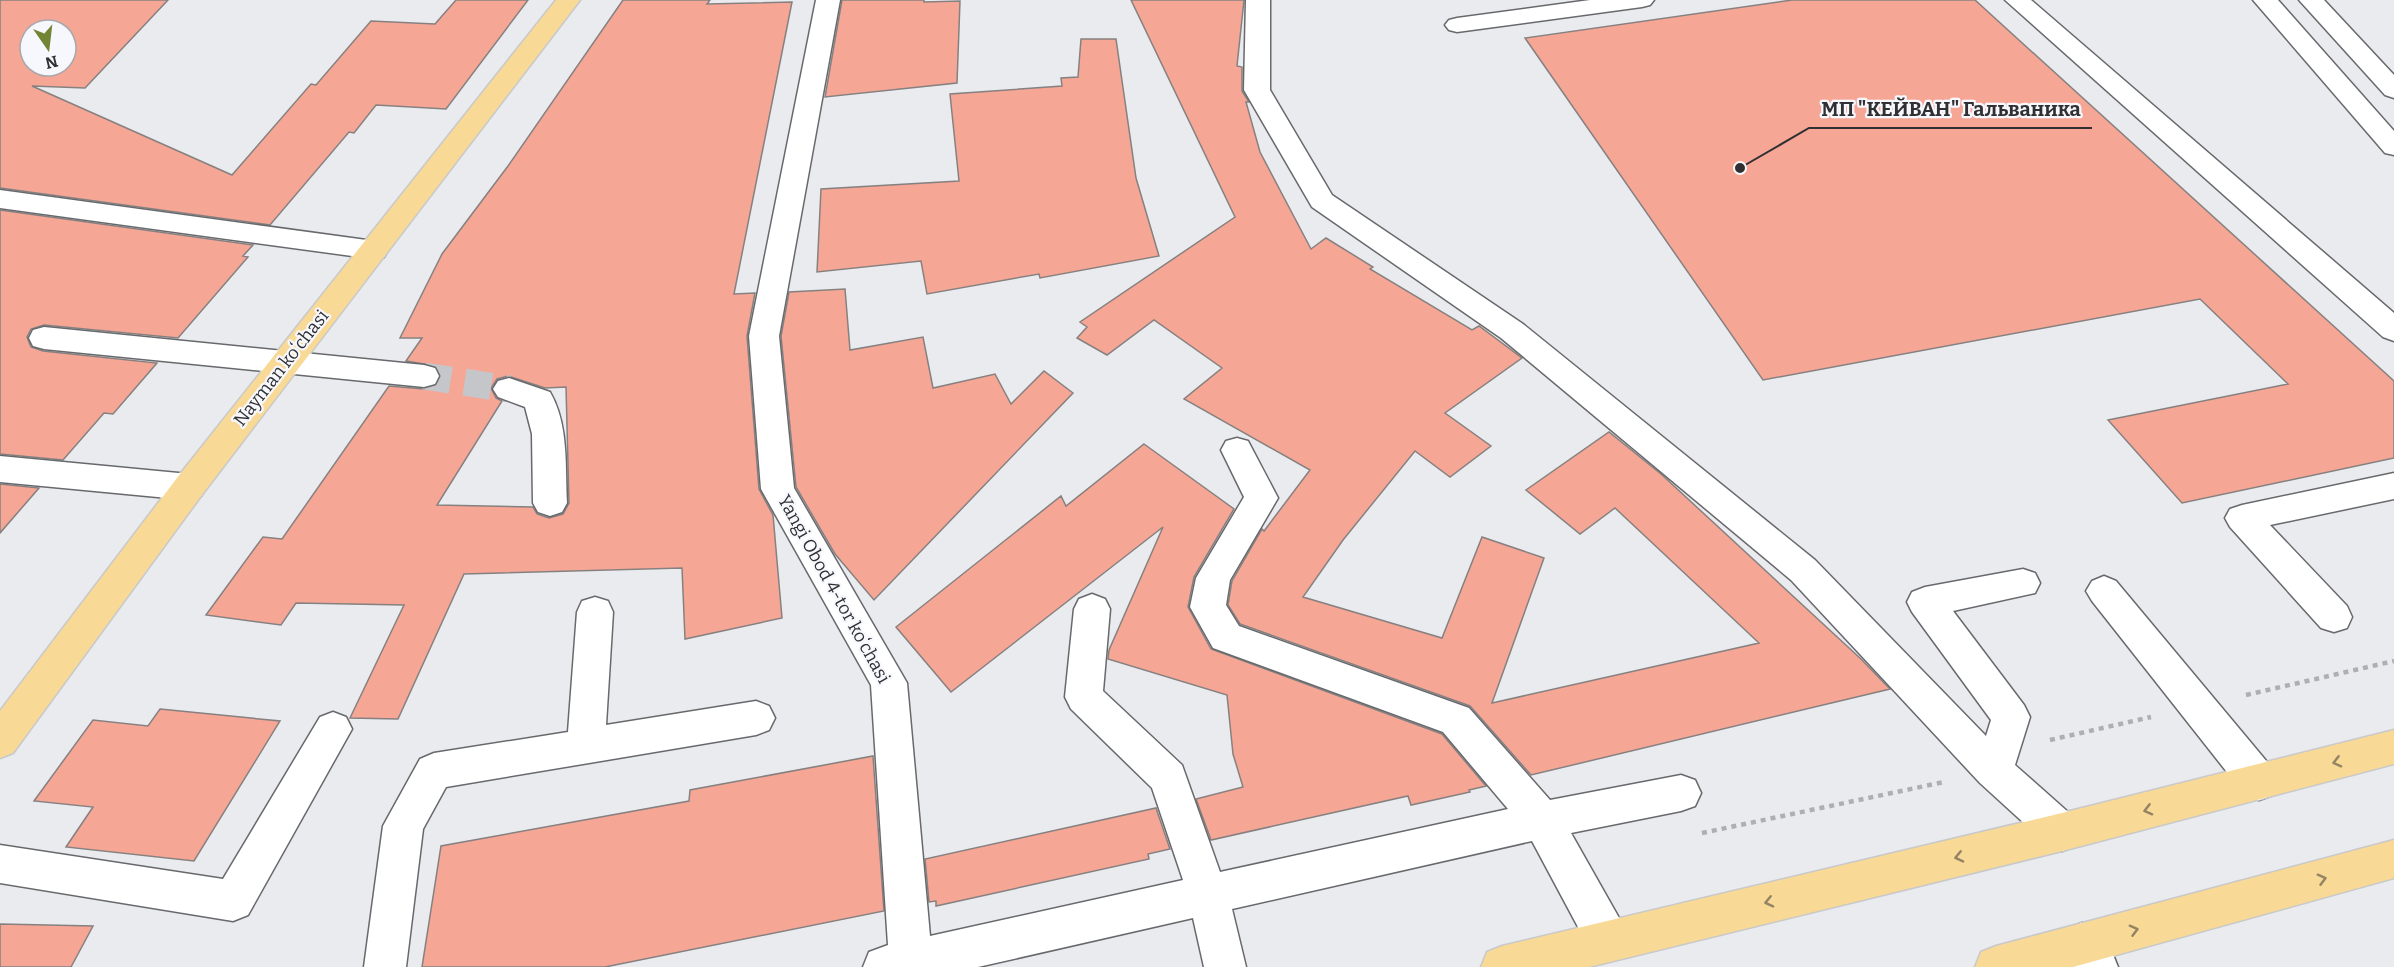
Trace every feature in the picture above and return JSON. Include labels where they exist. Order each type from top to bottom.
[{"type":"main road","name":"Nayman koʻchasi","points":[[3,734],[285,361],[568,0]]},
{"type":"main road","points":[[1502,967],[2062,832],[2394,747]]},
{"type":"main road","points":[[1996,967],[2089,956],[2394,859]]},
{"type":"street","name":"Yangi Obod 4-tor koʻchasi","points":[[828,0],[764,336],[778,489],[889,683],[902,965]]},
{"type":"street","points":[[1258,0],[1257,90],[1322,201],[1512,331],[1803,570],[1994,771],[2062,832]]},
{"type":"street","points":[[1457,25],[1597,3],[1642,0]]},
{"type":"street","points":[[2017,0],[2394,330]]},
{"type":"street","points":[[2265,0],[2394,147]]},
{"type":"street","points":[[2311,0],[2394,90]]},
{"type":"street","points":[[0,199],[374,250]]},
{"type":"street","points":[[44,339],[424,376]]},
{"type":"street","points":[[510,389],[539,400],[548,434],[550,503]]},
{"type":"street","points":[[1237,450],[1261,498],[1213,578],[1208,607],[1226,638],[1456,720],[1542,820],[1608,940]]},
{"type":"street","points":[[0,469],[189,487]]},
{"type":"street","points":[[2334,617],[2242,518],[2394,486]]},
{"type":"street","points":[[1994,771],[2011,717],[1925,602],[2023,583]]},
{"type":"street","points":[[2104,591],[2259,782]]},
{"type":"street","points":[[1092,609],[1084,697],[1168,778],[1208,895],[1225,967]]},
{"type":"street","points":[[586,746],[595,612]]},
{"type":"street","points":[[385,967],[403,826],[434,771],[756,718]]},
{"type":"street","points":[[0,864],[233,901],[333,729]]},
{"type":"street","points":[[902,965],[1542,820],[1681,793]]},
{"type":"building","points":[[0,0],[168,0],[85,88],[32,86],[232,175],[311,84],[316,85],[371,21],[435,24],[456,0],[528,0],[446,109],[376,105],[354,133],[349,132],[270,225],[0,188]]},
{"type":"building","points":[[623,0],[710,0],[707,4],[792,2],[734,294],[755,293],[747,336],[759,489],[773,515],[782,618],[685,639],[682,568],[464,574],[398,719],[350,718],[404,605],[296,603],[281,625],[206,615],[263,537],[282,539],[389,386],[424,389],[437,385],[441,375],[436,366],[406,361],[422,338],[400,338],[442,254],[508,166]],"holes":[[[508,376],[545,388],[566,387],[569,503],[563,514],[549,518],[537,514],[533,507],[437,505],[502,401],[496,398],[491,388],[497,379]]]},
{"type":"building","points":[[842,0],[960,1],[957,83],[825,97]]},
{"type":"building","points":[[1131,0],[1244,0],[1237,66],[1242,67],[1242,91],[1249,102],[1246,102],[1260,152],[1311,249],[1326,238],[1373,267],[1370,269],[1472,330],[1479,326],[1522,358],[1445,413],[1491,446],[1450,477],[1415,451],[1343,540],[1303,597],[1442,638],[1482,537],[1544,558],[1492,703],[1759,643],[1615,508],[1580,534],[1526,490],[1609,432],[1661,474],[1861,659],[1890,689],[1531,775],[1470,706],[1240,624],[1228,605],[1232,581],[1262,529],[1264,531],[1310,470],[1184,399],[1222,368],[1154,320],[1107,355],[1077,338],[1087,327],[1080,322],[1235,217]]},
{"type":"building","points":[[1792,0],[1975,0],[2394,381],[2394,458],[2182,503],[2108,420],[2288,384],[2200,299],[1763,380],[1525,38]]},
{"type":"building","points":[[1081,39],[1116,39],[1136,178],[1159,256],[1040,278],[1039,274],[927,294],[921,261],[817,272],[821,189],[959,181],[950,94],[1062,86],[1061,78],[1078,77]]},
{"type":"building","points":[[0,210],[253,245],[243,256],[248,257],[178,338],[44,325],[31,329],[27,337],[31,347],[43,351],[157,363],[113,414],[104,413],[63,460],[0,454]]},
{"type":"building","points":[[845,289],[850,350],[923,337],[933,388],[995,374],[1011,404],[1044,371],[1073,393],[874,600],[835,554],[796,487],[781,336],[789,292]]},
{"type":"building","points":[[1144,444],[1234,509],[1194,577],[1188,607],[1211,649],[1442,734],[1486,786],[1469,790],[1470,792],[1411,805],[1408,796],[1211,840],[1196,799],[1243,787],[1233,754],[1227,695],[1108,659],[1109,650],[1163,527],[951,692],[896,627],[1061,496],[1066,506]]},
{"type":"building","points":[[0,484],[39,488],[0,533]]},
{"type":"building","points":[[160,709],[280,721],[194,861],[66,847],[93,807],[34,801],[93,720],[148,726]]},
{"type":"building","points":[[873,756],[884,911],[605,967],[422,967],[441,846],[689,801],[690,790]]},
{"type":"building","points":[[1156,808],[1170,849],[1148,854],[1149,859],[936,906],[936,901],[929,902],[925,859]]},
{"type":"building","points":[[0,924],[93,926],[71,967],[0,967]]},
{"type":"tunnel","points":[[424,376],[509,389]]},
{"type":"place","name":"МП \"КЕЙВАН\" Гальваника","points":[[1740,168]]}]
